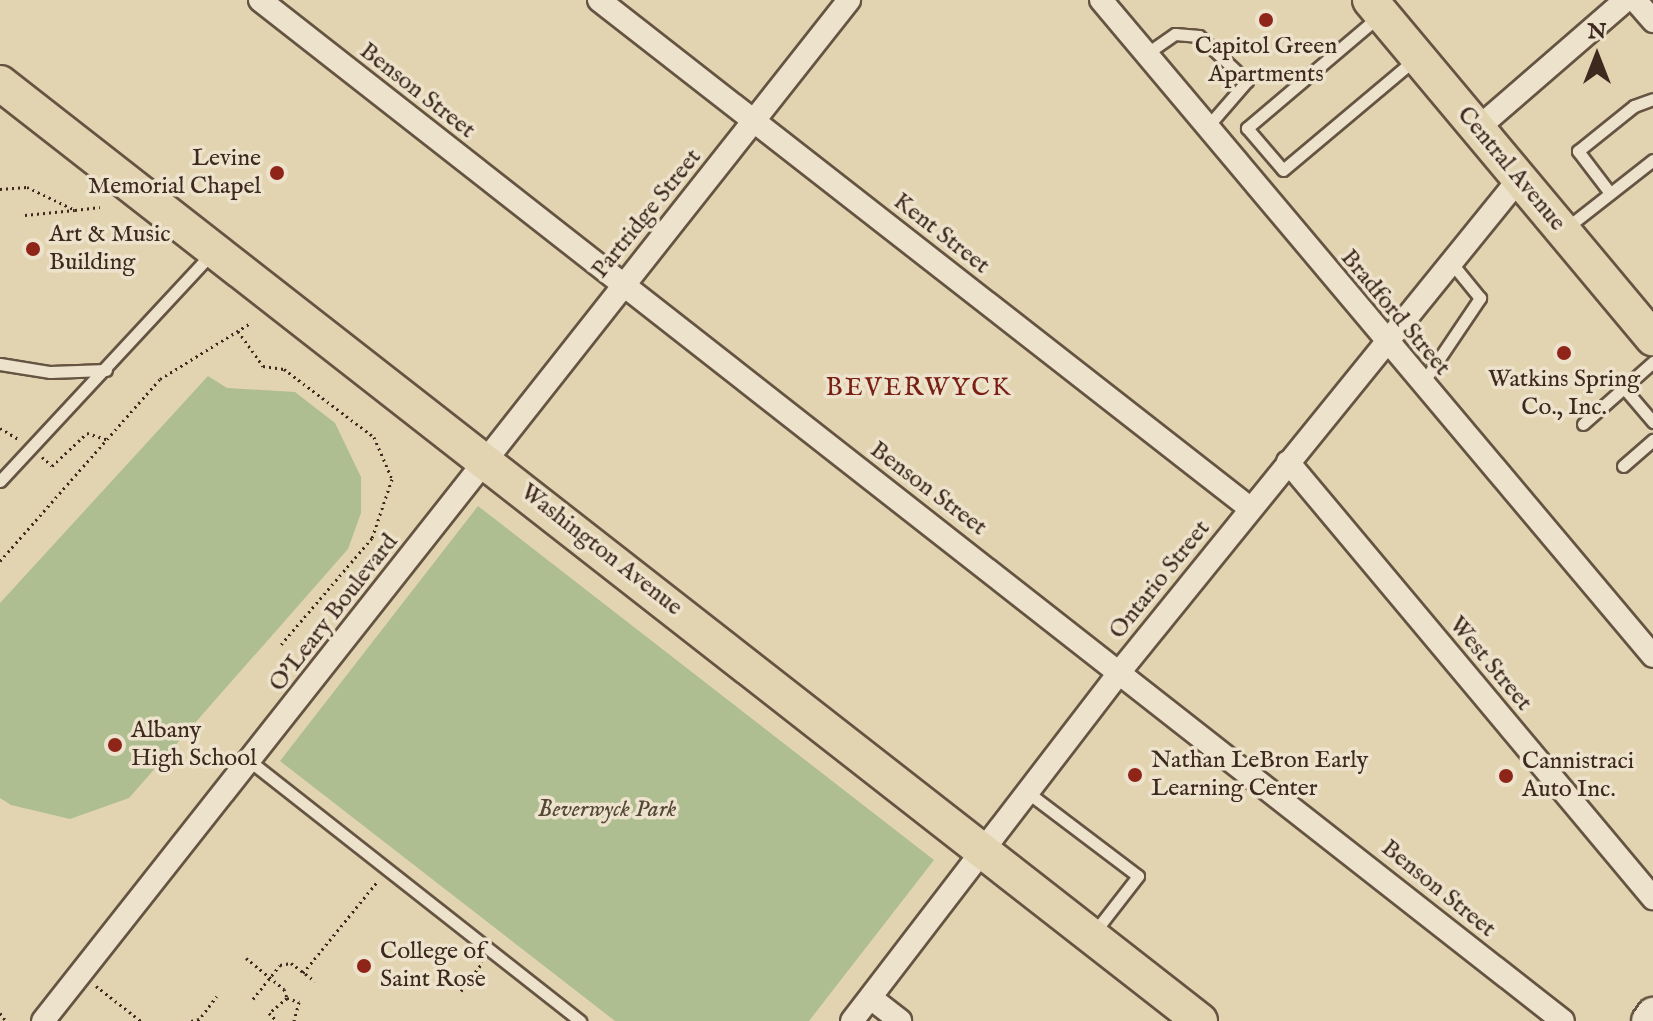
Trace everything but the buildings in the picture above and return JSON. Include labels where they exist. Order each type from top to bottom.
[{"type":"main road","name":"Central Avenue","points":[[1376,7],[1653,338]]},
{"type":"main road","name":"Washington Avenue","points":[[0,83],[1200,1021]]},
{"type":"street","name":"Benson Street","points":[[260,0],[623,286],[1121,670],[1563,1021]]},
{"type":"street","name":"Kent Street","points":[[599,0],[1251,509]]},
{"type":"street","name":"Partridge Street","points":[[486,460],[849,0]]},
{"type":"street","name":"Bradford Street","points":[[1101,0],[1421,385],[1653,656]]},
{"type":"street","points":[[1478,128],[1626,0]]},
{"type":"street","points":[[1635,0],[1653,21]]},
{"type":"street","name":"Ontario Street","points":[[852,1021],[1031,795],[1121,670],[1449,260],[1519,179]]},
{"type":"street","name":"O'Leary Boulevard","points":[[43,1021],[251,762],[486,460]]},
{"type":"street","name":"West Street","points":[[1288,462],[1653,898]]},
{"type":"street","points":[[871,998],[900,1021]]},
{"type":"street","points":[[1648,1021],[1653,1014]]},
{"type":"lane","points":[[1376,7],[1247,128],[1283,170],[1417,57]]},
{"type":"lane","points":[[1146,54],[1175,34],[1199,36],[1247,81],[1207,127]]},
{"type":"lane","points":[[1610,193],[1578,151],[1634,106],[1653,99]]},
{"type":"lane","points":[[1562,231],[1653,160]]},
{"type":"lane","points":[[0,481],[215,250]]},
{"type":"lane","points":[[1421,385],[1480,298],[1449,260]]},
{"type":"lane","points":[[1583,424],[1653,362]]},
{"type":"lane","points":[[0,364],[50,372],[106,370]]},
{"type":"lane","points":[[1624,388],[1653,422]]},
{"type":"lane","points":[[1623,466],[1653,440]]},
{"type":"lane","points":[[251,762],[580,1021]]},
{"type":"lane","points":[[1031,795],[1138,876],[1091,936]]},
{"type":"path","points":[[0,189],[27,187],[75,210]]},
{"type":"path","points":[[25,215],[100,207]]},
{"type":"path","points":[[0,561],[160,379],[249,324]]},
{"type":"path","points":[[238,331],[263,366],[284,369],[374,437],[392,479],[372,538],[279,647]]},
{"type":"path","points":[[303,973],[387,869]]},
{"type":"path","points":[[461,991],[492,951]]},
{"type":"path","points":[[246,958],[270,977],[287,998],[299,1002],[294,1021]]},
{"type":"path","points":[[253,999],[285,963],[315,981]]},
{"type":"path","points":[[96,986],[141,1021]]},
{"type":"path","points":[[191,1021],[199,1020],[217,996]]},
{"type":"path","points":[[277,1021],[269,1013],[287,998]]},
{"type":"path","points":[[0,1013],[6,1021]]},
{"type":"green space","points":[[208,376],[227,388],[295,392],[335,423],[361,477],[361,513],[348,549],[129,798],[70,819],[11,805],[0,798],[0,603]]},
{"type":"green space","name":"Beverwyck Park","points":[[478,506],[934,860],[809,1021],[615,1021],[280,761]]},
{"type":"place","name":"Capitol Green Apartments","points":[[1266,20]]},
{"type":"place","name":"Levine Memorial Chapel","points":[[277,173]]},
{"type":"place","name":"Art & Music Building","points":[[33,249]]},
{"type":"place","name":"Watkins Spring Co., Inc.","points":[[1564,353]]},
{"type":"place","name":"Albany High School","points":[[115,745]]},
{"type":"place","name":"Nathan LeBron Early Learning Center","points":[[1135,775]]},
{"type":"place","name":"Cannistraci Auto Inc.","points":[[1506,776]]},
{"type":"place","name":"College of Saint Rose","points":[[364,966]]},
{"type":"district","name":"BEVERWYCK","points":[[919,388]]}]
